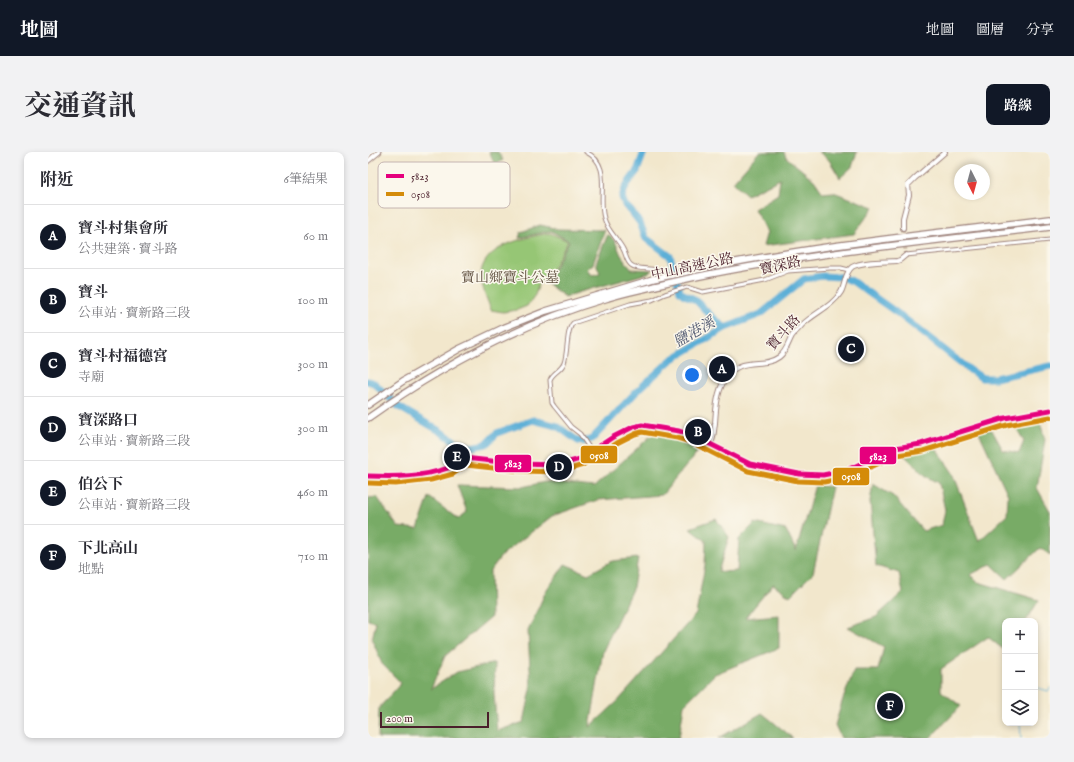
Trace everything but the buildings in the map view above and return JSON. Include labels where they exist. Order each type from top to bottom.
[{"type":"highway","name":"中山高速公路","points":[[368,406],[403,381],[459,349],[503,328],[546,311],[653,279],[728,263],[829,247],[1050,219]]},
{"type":"highway","name":"中山高速公路","points":[[368,418],[409,390],[464,357],[557,315],[607,298],[749,266],[870,248],[1050,227]]},
{"type":"street","points":[[368,161],[379,152]]},
{"type":"street","points":[[586,152],[596,158],[600,163],[602,208],[608,227],[623,249],[626,258],[632,265],[657,271],[665,294]]},
{"type":"street","points":[[903,228],[903,218],[909,195],[908,185],[945,152]]},
{"type":"street","name":"寶深路","points":[[592,452],[580,434],[571,427],[552,403],[550,388],[551,376],[558,372],[564,364],[571,325],[578,321],[630,304],[652,300],[683,288],[703,292],[765,280],[788,271],[830,268],[849,270],[858,264],[897,261],[906,255],[1050,240]]},
{"type":"street","name":"寶斗路","points":[[711,444],[719,396],[728,375],[736,368],[743,365],[779,357],[785,351],[793,336],[804,323],[838,297],[845,286],[849,270]]},
{"type":"street","points":[[368,476],[396,477],[429,473],[450,468],[464,458],[554,466],[574,462],[614,437],[633,427],[642,425],[679,431],[711,444],[750,464],[799,474],[824,475],[847,470],[895,448],[921,444],[1005,418],[1050,410]]},
{"type":"green space","points":[[489,152],[498,152],[503,160],[500,162],[494,162]]},
{"type":"green space","points":[[759,152],[784,152],[786,157],[814,180],[823,193],[833,192],[874,207],[854,234],[763,246],[767,232],[754,209],[778,194],[780,179],[747,195],[733,182]]},
{"type":"green space","points":[[819,152],[857,152],[852,167],[840,178],[829,160]]},
{"type":"green space","points":[[540,225],[558,229],[605,230],[593,264],[587,269],[592,275],[600,273],[596,263],[608,234],[615,241],[621,255],[631,269],[652,270],[649,273],[565,297],[545,282],[569,241],[551,231],[519,238],[521,232]]},
{"type":"green space","name":"寶山鄉寶斗公墓","points":[[550,233],[568,241],[552,270],[539,284],[535,295],[527,306],[517,310],[503,312],[491,310],[481,278],[482,268],[486,260],[501,247],[510,243]]},
{"type":"green space","points":[[1039,418],[1045,440],[1037,488],[1050,511],[1050,555],[1040,548],[1007,579],[991,564],[970,575],[978,582],[1039,600],[1028,618],[1002,618],[1002,648],[988,637],[941,669],[941,691],[961,706],[930,738],[841,738],[835,725],[854,670],[878,670],[884,647],[848,627],[876,617],[903,592],[899,573],[876,566],[870,501],[873,484],[893,496],[923,531],[942,525],[945,510],[939,483],[926,476],[902,453],[934,445],[953,473],[979,541],[1007,515],[1008,495],[978,430],[992,430],[1003,450],[1019,453],[1024,441],[1011,419]]},
{"type":"green space","points":[[654,433],[700,449],[662,495],[598,500],[552,516],[502,555],[490,571],[491,617],[445,656],[431,689],[457,672],[495,663],[494,694],[497,731],[524,722],[531,689],[528,631],[545,593],[565,564],[588,574],[612,561],[638,558],[633,587],[603,651],[590,727],[618,701],[696,614],[705,565],[706,541],[690,528],[716,519],[729,537],[718,572],[737,571],[739,539],[755,523],[786,530],[796,551],[815,485],[832,487],[813,573],[790,596],[773,584],[745,618],[779,615],[779,648],[715,674],[684,705],[679,738],[378,738],[379,708],[401,683],[382,664],[372,639],[376,622],[368,620],[368,498],[377,497],[398,527],[418,529],[429,497],[458,519],[467,512],[457,485],[522,487],[545,482],[594,487]]},
{"type":"green space","points":[[762,713],[793,738],[719,738]]},
{"type":"waterway","points":[[644,152],[637,171],[626,186],[622,197],[625,205],[640,223],[646,238],[670,256],[680,291],[696,300],[725,328]]},
{"type":"waterway","name":"鹽港溪","points":[[368,381],[374,383],[399,407],[455,441],[471,447],[486,444],[497,433],[533,420],[557,426],[578,441],[583,442],[592,439],[636,392],[671,360],[725,328],[761,314],[804,279],[822,276],[841,277],[852,281],[900,315],[982,378],[995,378],[1050,366]]},
{"type":"waterway","points":[[1038,688],[1048,691],[1050,688]]},
{"type":"waterway","points":[[1020,726],[1021,738]]},
{"type":"tunnel","points":[[903,228],[906,255]]},
{"type":"transit line","name":"5823","points":[[368,476],[419,475],[450,467],[464,458],[520,464],[559,465],[580,459],[613,437],[633,427],[642,425],[679,431],[694,436],[750,464],[799,474],[823,475],[847,470],[895,448],[921,444],[1005,418],[1050,410]]},
{"type":"transit line","name":"0508","points":[[368,483],[396,484],[431,480],[453,474],[466,465],[519,471],[560,472],[583,465],[617,443],[642,432],[691,442],[748,471],[798,481],[824,482],[849,477],[897,455],[923,451],[1007,425],[1050,417]]},
{"type":"place","name":"寶斗村福德宮","points":[[851,349]]},
{"type":"place","name":"寶斗村集會所","points":[[722,369]]},
{"type":"place","name":"寶斗","points":[[698,432]]},
{"type":"place","name":"伯公下","points":[[457,457]]},
{"type":"place","name":"寶深路口","points":[[559,467]]},
{"type":"place","name":"下北高山","points":[[890,706]]}]
